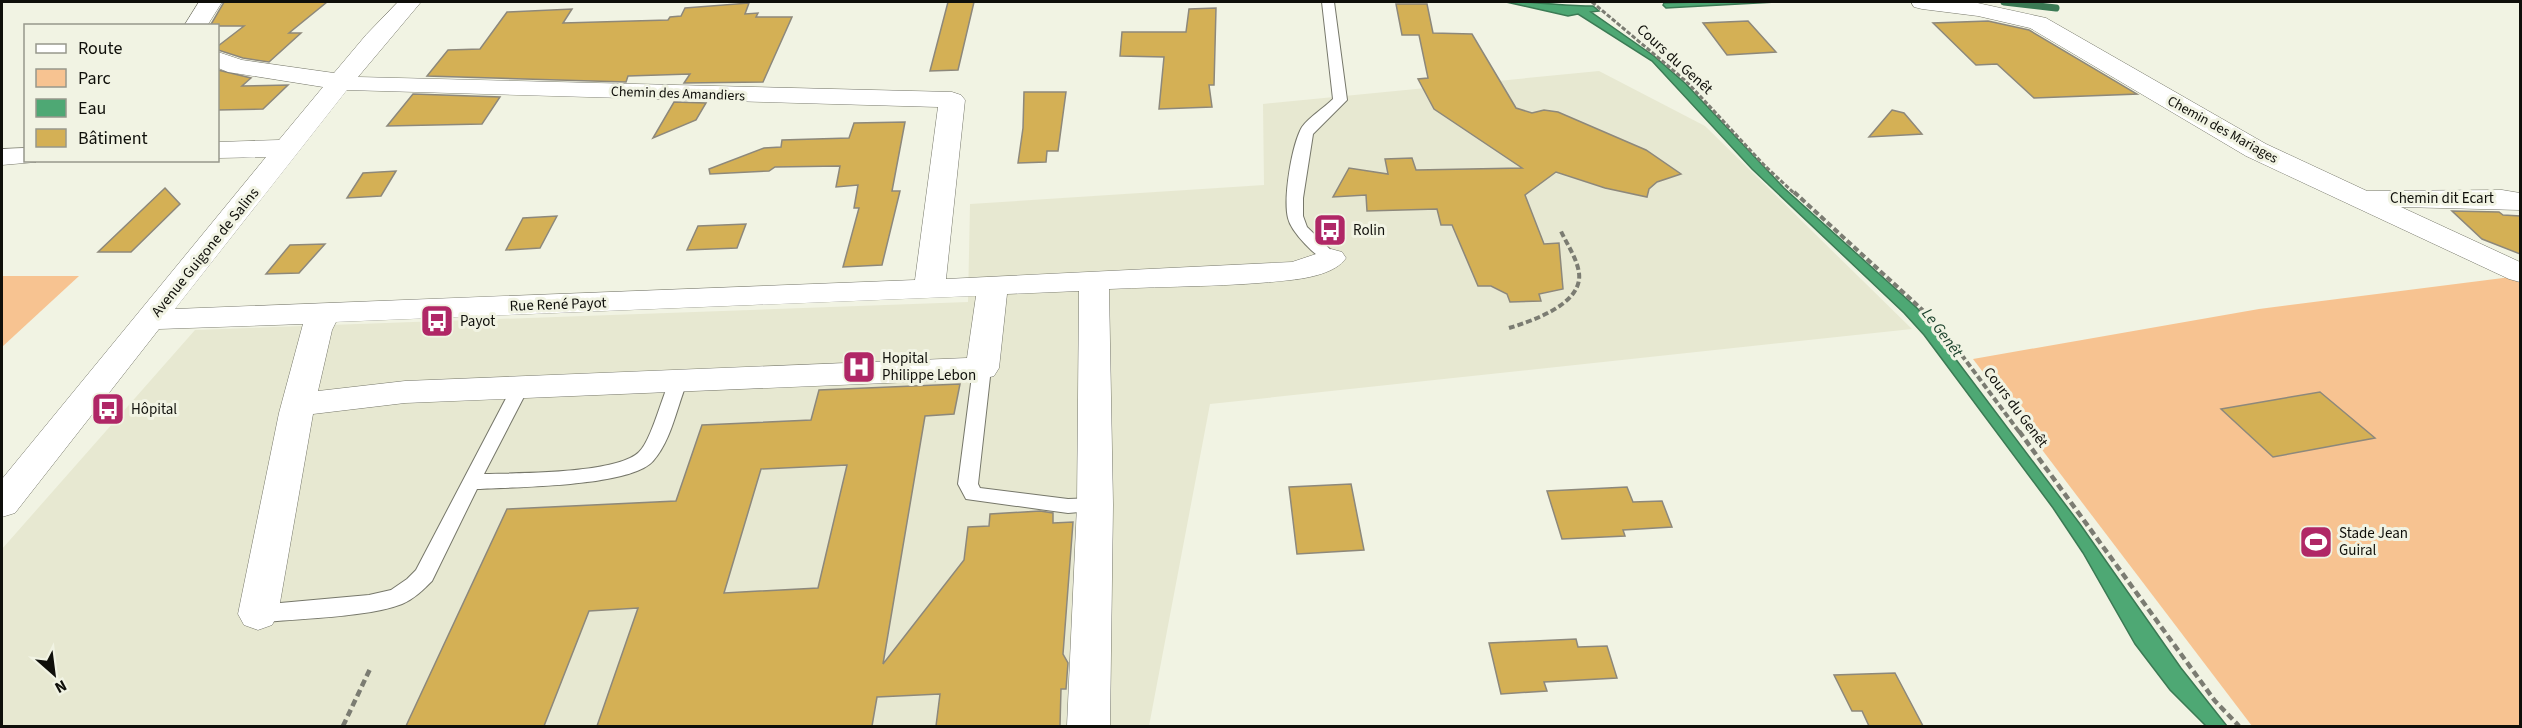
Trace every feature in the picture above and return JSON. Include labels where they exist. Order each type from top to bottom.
[{"type":"street","points":[[196,24],[202,12],[211,2]]},
{"type":"street","name":"Avenue Guigone de Salins","points":[[2,504],[374,40],[410,2]]},
{"type":"street","name":"Chemin des Mariages","points":[[1922,2],[1978,9],[2038,23],[2256,150],[2520,273]]},
{"type":"street","name":"Chemin des Amandiers","points":[[219,59],[237,68],[341,83],[952,100],[929,288]]},
{"type":"street","points":[[219,150],[288,148]]},
{"type":"street","points":[[2,157],[24,156]]},
{"type":"street","name":"Chemin dit Ecart","points":[[2362,198],[2520,201]]},
{"type":"street","name":"Rue René Payot","points":[[151,320],[1293,271],[1322,263],[1331,258]]},
{"type":"street","points":[[1089,726],[1095,504],[1094,280]]},
{"type":"street","points":[[299,404],[405,392],[982,368],[993,285]]},
{"type":"street","points":[[258,614],[299,404],[316,330],[325,313]]},
{"type":"lane","points":[[1328,2],[1340,100],[1308,129],[1304,137],[1298,173],[1295,216],[1312,242],[1331,258]]},
{"type":"lane","points":[[982,368],[968,484],[973,494],[1068,506],[1095,504]]},
{"type":"lane","points":[[470,482],[594,474],[633,467],[646,459],[679,380]]},
{"type":"lane","points":[[258,614],[369,603],[397,597],[415,585],[424,575],[520,387]]},
{"type":"path","name":"Cours du Genêt","points":[[1592,2],[1686,81],[1765,166],[1940,326],[2108,551],[2215,700],[2239,726]]},
{"type":"path","points":[[1509,328],[1549,313],[1565,302],[1577,286],[1579,275],[1560,229]]},
{"type":"path","points":[[343,726],[370,669]]},
{"type":"shaded area","name":"Hopital Philippe Lebon","points":[[1599,71],[1705,126],[1912,329],[1210,404],[1149,726],[2,726],[2,549],[195,330],[968,302],[970,204],[1264,185],[1263,104]]},
{"type":"green space","points":[[2,276],[79,276],[2,347]]},
{"type":"green space","name":"Stade Jean Guiral","points":[[2511,277],[2520,282],[2520,726],[2252,726],[1973,359],[2259,309]]},
{"type":"water","points":[[1506,2],[1593,6],[1599,11],[1591,12],[1654,56],[1686,84],[1784,188],[1918,309],[2080,524],[2181,668],[2227,726],[2206,726],[2170,690],[2135,644],[2083,553],[2053,508],[1924,335],[1904,313],[1752,169],[1652,61],[1578,14],[1568,16]]},
{"type":"water","points":[[1776,2],[1666,8],[1663,5],[1664,3]]},
{"type":"building","points":[[224,2],[327,2],[289,33],[301,33],[269,62],[243,58],[219,50],[219,45],[244,26],[211,24]]},
{"type":"building","points":[[948,2],[974,2],[958,70],[930,71]]},
{"type":"building","points":[[749,3],[745,14],[758,13],[756,17],[792,17],[763,82],[684,83],[690,74],[628,76],[626,82],[427,76],[448,50],[480,49],[507,12],[572,9],[563,23],[668,20],[670,17],[681,16],[685,8]]},
{"type":"building","points":[[1396,4],[1427,4],[1433,33],[1472,34],[1516,108],[1532,113],[1544,110],[1558,112],[1646,150],[1681,174],[1657,182],[1649,189],[1647,197],[1605,188],[1556,172],[1525,195],[1544,244],[1559,243],[1563,289],[1539,294],[1541,301],[1510,302],[1507,294],[1491,286],[1478,286],[1452,225],[1441,225],[1437,209],[1367,211],[1366,195],[1333,197],[1349,168],[1388,174],[1385,159],[1412,158],[1416,170],[1522,168],[1434,109],[1418,79],[1428,78],[1419,35],[1402,35]]},
{"type":"building","points":[[1216,8],[1214,85],[1209,85],[1212,107],[1159,109],[1164,57],[1120,56],[1122,32],[1186,32],[1189,9]]},
{"type":"building","points":[[1748,21],[1776,52],[1727,55],[1703,23]]},
{"type":"building","points":[[1988,21],[2029,30],[2137,94],[2034,98],[1997,64],[1976,65],[1933,23]]},
{"type":"building","points":[[219,70],[251,78],[242,86],[288,85],[263,109],[219,110]]},
{"type":"building","points":[[1024,92],[1066,92],[1058,151],[1047,151],[1046,162],[1018,163],[1023,128]]},
{"type":"building","points":[[413,94],[500,97],[482,124],[387,126]]},
{"type":"building","points":[[674,102],[706,103],[696,120],[653,138]]},
{"type":"building","points":[[1892,110],[1904,113],[1922,134],[1869,137]]},
{"type":"building","points":[[905,122],[892,191],[900,191],[882,265],[843,267],[859,208],[854,208],[858,185],[836,187],[840,166],[775,167],[769,171],[710,174],[709,169],[764,148],[781,147],[782,140],[849,138],[854,123]]},
{"type":"building","points":[[396,171],[381,196],[347,198],[363,173]]},
{"type":"building","points":[[165,188],[180,204],[131,252],[98,252]]},
{"type":"building","points":[[2452,211],[2499,212],[2503,215],[2520,216],[2520,254],[2482,239]]},
{"type":"building","points":[[557,216],[540,248],[506,250],[523,218]]},
{"type":"building","points":[[746,224],[737,248],[687,250],[698,226]]},
{"type":"building","points":[[325,244],[299,273],[266,274],[290,245]]},
{"type":"building","points":[[960,384],[954,414],[925,416],[883,664],[964,560],[968,527],[989,526],[990,514],[1040,511],[1053,513],[1053,523],[1073,522],[1063,654],[1068,663],[1066,689],[1061,689],[1060,726],[936,726],[940,694],[877,697],[872,726],[597,726],[638,608],[589,611],[544,726],[406,726],[507,509],[676,501],[702,425],[811,420],[819,390]],"holes":[[[847,465],[818,588],[724,593],[761,469]]]},
{"type":"building","points":[[2320,392],[2375,438],[2273,457],[2221,409]]},
{"type":"building","points":[[1351,484],[1364,550],[1297,554],[1289,487]]},
{"type":"building","points":[[1627,487],[1633,502],[1662,501],[1672,527],[1623,530],[1625,536],[1562,539],[1547,491]]},
{"type":"building","points":[[1576,639],[1578,647],[1607,646],[1617,678],[1544,682],[1547,691],[1501,694],[1489,643]]},
{"type":"building","points":[[1895,673],[1923,726],[1869,726],[1862,711],[1852,711],[1834,675]]},
{"type":"waterway","points":[[2004,2],[2056,8]]},
{"type":"place","name":"Rolin","points":[[1330,230]]},
{"type":"place","name":"Payot","points":[[437,321]]},
{"type":"place","name":"Hopital Philippe Lebon","points":[[859,367]]},
{"type":"place","name":"Hôpital","points":[[108,409]]},
{"type":"place","name":"Stade Jean Guiral","points":[[2316,542]]},
{"type":"water label","name":"Le Genêt","points":[[1943,332]]}]
